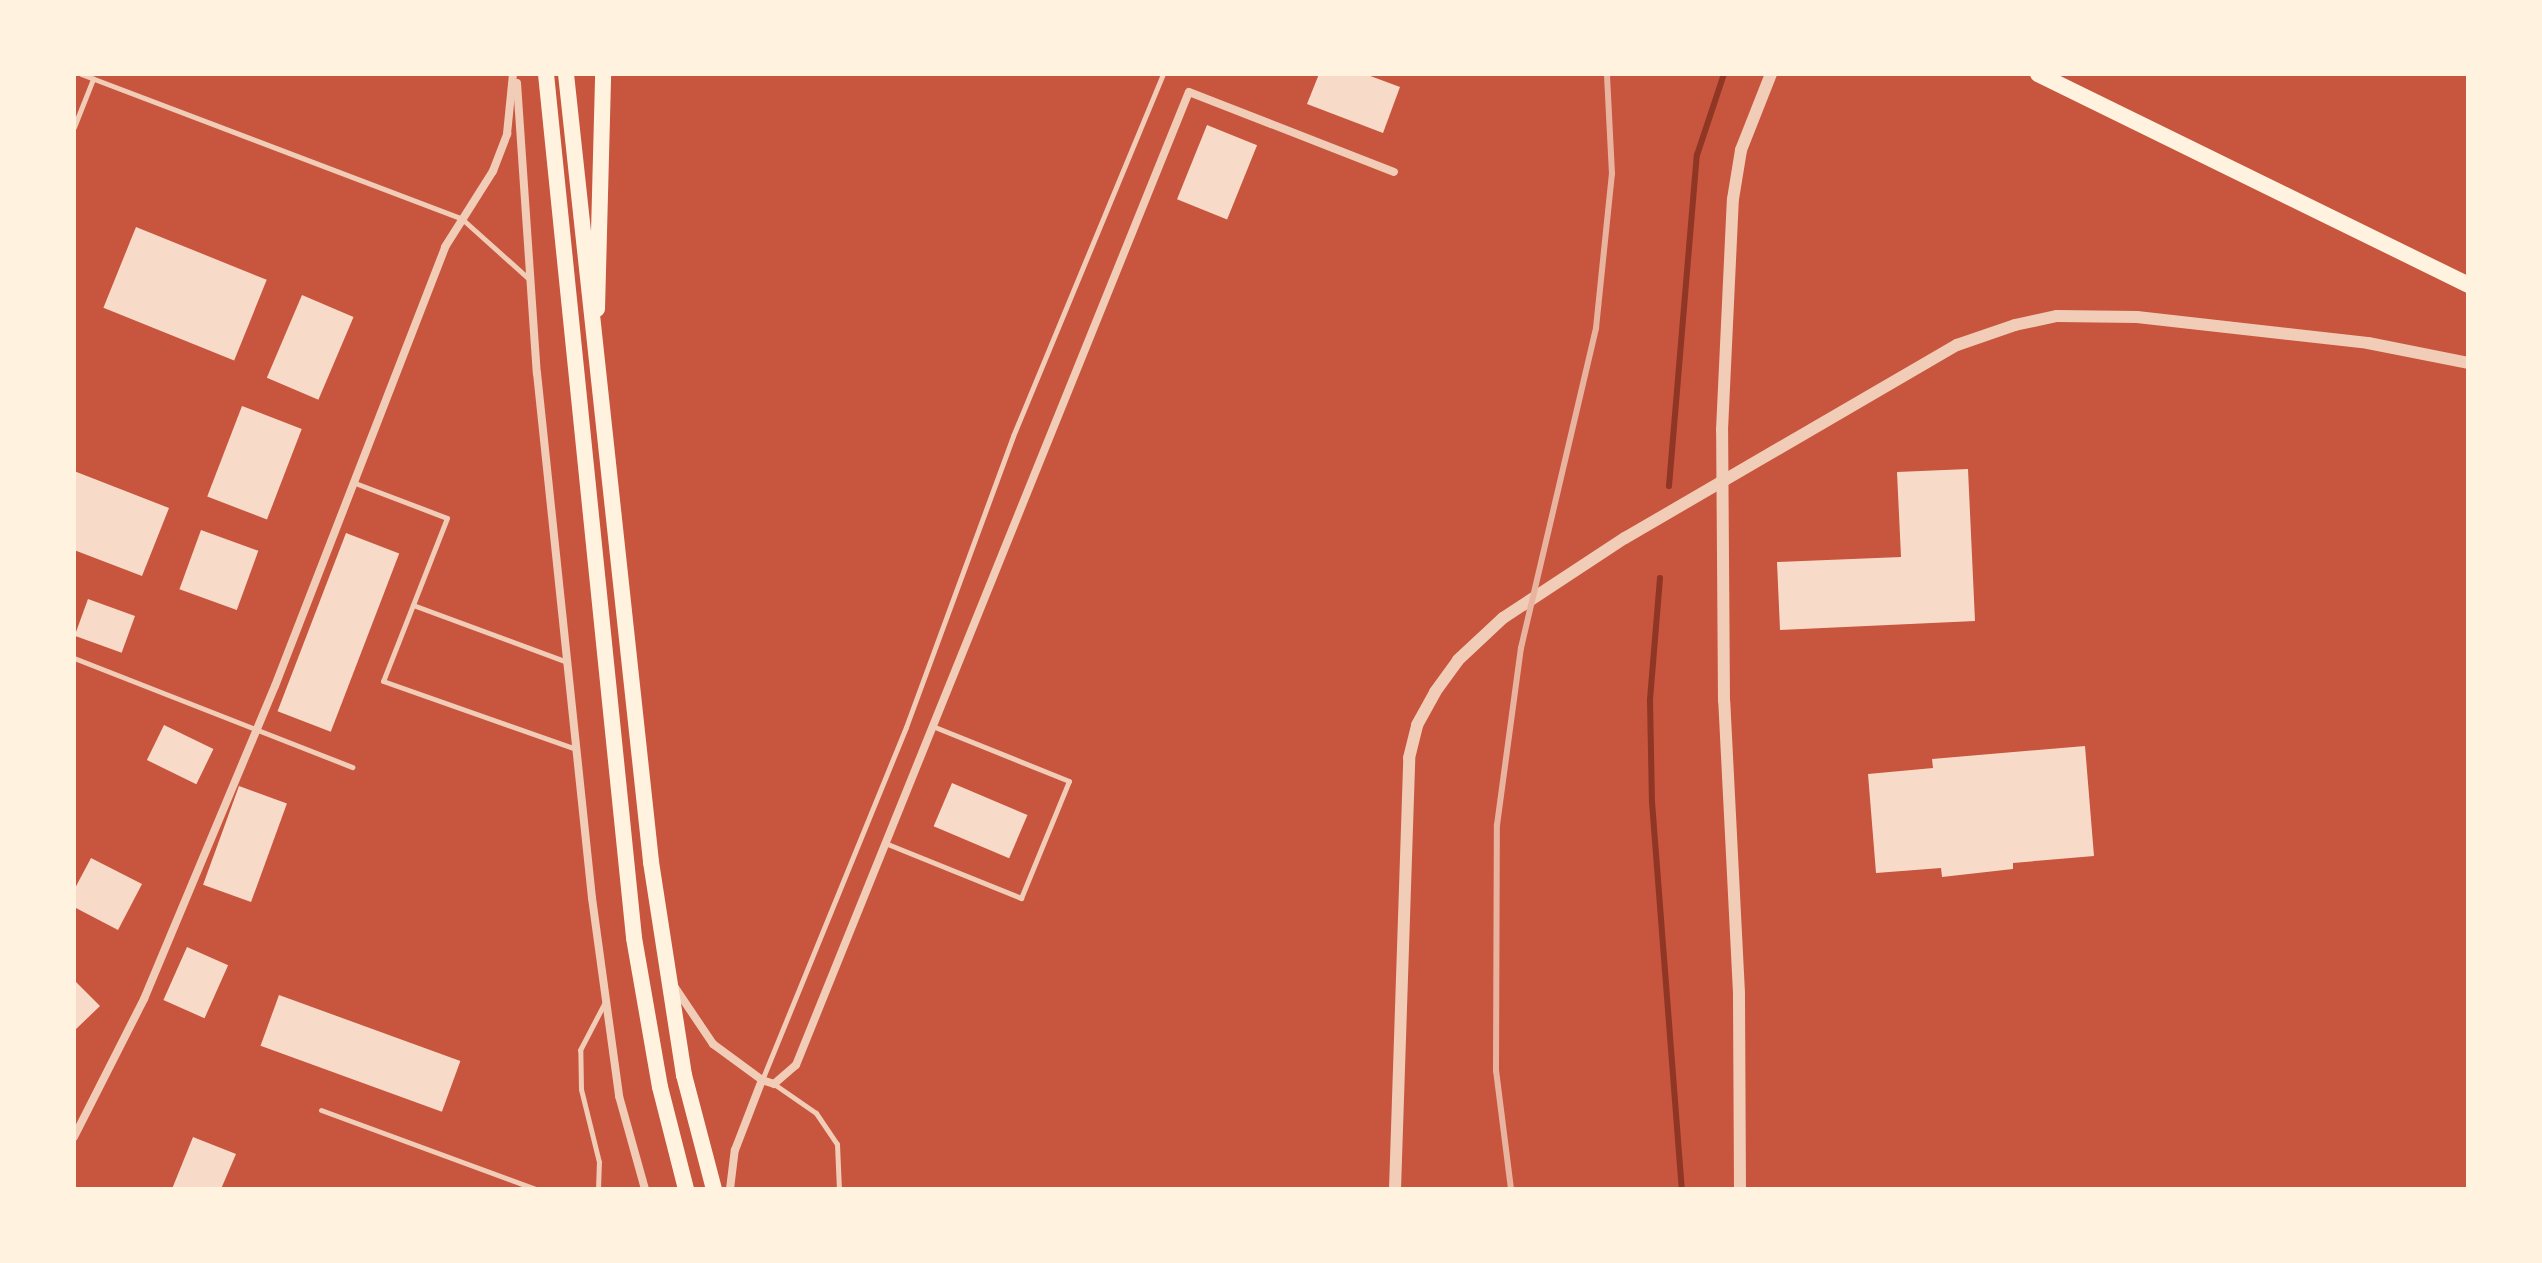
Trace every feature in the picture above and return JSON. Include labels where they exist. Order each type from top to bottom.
[{"type":"main road","points":[[546,74],[634,938],[657,1075],[686,1189]]},
{"type":"main road","points":[[566,74],[587,283],[596,315],[666,975],[684,1075],[714,1189]]},
{"type":"main road","points":[[596,315],[601,281],[603,74]]},
{"type":"main road","points":[[2038,74],[2465,283]]},
{"type":"street","points":[[74,1137],[144,999],[355,483],[445,247],[493,171],[507,134],[514,74]]},
{"type":"street","points":[[514,74],[530,280],[576,749],[619,1096],[645,1189]]},
{"type":"street","points":[[1740,1189],[1739,993],[1724,701],[1724,480],[1733,199],[1741,150],[1771,74]]},
{"type":"street","points":[[666,975],[713,1044],[762,1080],[774,1084],[796,1065],[930,725],[1189,92],[1394,172]]},
{"type":"street","points":[[1395,1189],[1407,789],[1417,725],[1458,660],[1503,618],[1724,480],[1957,345],[2057,316],[2196,322],[2368,343],[2468,363]]},
{"type":"street","points":[[730,1189],[735,1150],[762,1080]]},
{"type":"lane","points":[[81,74],[461,218],[530,280]]},
{"type":"lane","points":[[762,1080],[906,727],[1013,436],[1163,74]]},
{"type":"lane","points":[[74,127],[93,79]]},
{"type":"lane","points":[[355,483],[447,518],[383,681],[576,749]]},
{"type":"lane","points":[[413,605],[567,662]]},
{"type":"lane","points":[[74,658],[352,767]]},
{"type":"lane","points":[[884,843],[1021,898],[1069,781],[930,725]]},
{"type":"lane","points":[[598,1189],[599,1162],[581,1089],[580,1050],[607,997]]},
{"type":"lane","points":[[774,1084],[816,1113],[837,1144],[839,1189]]},
{"type":"lane","points":[[321,1110],[536,1189]]},
{"type":"building","points":[[1319,74],[1365,74],[1400,87],[1383,133],[1307,104]]},
{"type":"building","points":[[1207,125],[1257,145],[1227,219],[1177,199]]},
{"type":"building","points":[[136,227],[267,280],[234,360],[103,308]]},
{"type":"building","points":[[302,295],[354,317],[318,400],[267,378]]},
{"type":"building","points":[[242,406],[302,429],[267,519],[207,497]]},
{"type":"building","points":[[1968,469],[1975,621],[1780,630],[1777,562],[1901,557],[1897,472]]},
{"type":"building","points":[[74,471],[169,508],[142,576],[74,550]]},
{"type":"building","points":[[201,530],[258,551],[237,610],[179,589]]},
{"type":"building","points":[[346,533],[399,553],[331,732],[278,711]]},
{"type":"building","points":[[88,599],[135,616],[122,653],[75,636]]},
{"type":"building","points":[[164,725],[213,749],[196,784],[147,760]]},
{"type":"building","points":[[2085,746],[2094,856],[2013,863],[2013,869],[1942,877],[1941,868],[1876,873],[1868,774],[1933,768],[1932,759]]},
{"type":"building","points":[[952,783],[1027,815],[1009,858],[934,826]]},
{"type":"building","points":[[239,786],[287,803],[251,902],[203,885]]},
{"type":"building","points":[[91,858],[142,884],[118,930],[74,907],[74,890]]},
{"type":"building","points":[[187,947],[228,965],[205,1018],[163,1000]]},
{"type":"building","points":[[74,980],[100,1006],[74,1031]]},
{"type":"building","points":[[279,995],[460,1061],[442,1112],[261,1046]]},
{"type":"building","points":[[193,1137],[236,1154],[221,1189],[172,1189]]},
{"type":"waterway","points":[[1669,486],[1697,155],[1724,74]]},
{"type":"waterway","points":[[1660,578],[1650,700],[1652,802],[1682,1189]]},
{"type":"railway","points":[[1511,1189],[1496,1071],[1497,825],[1521,648],[1596,328],[1612,174],[1607,74]]}]
